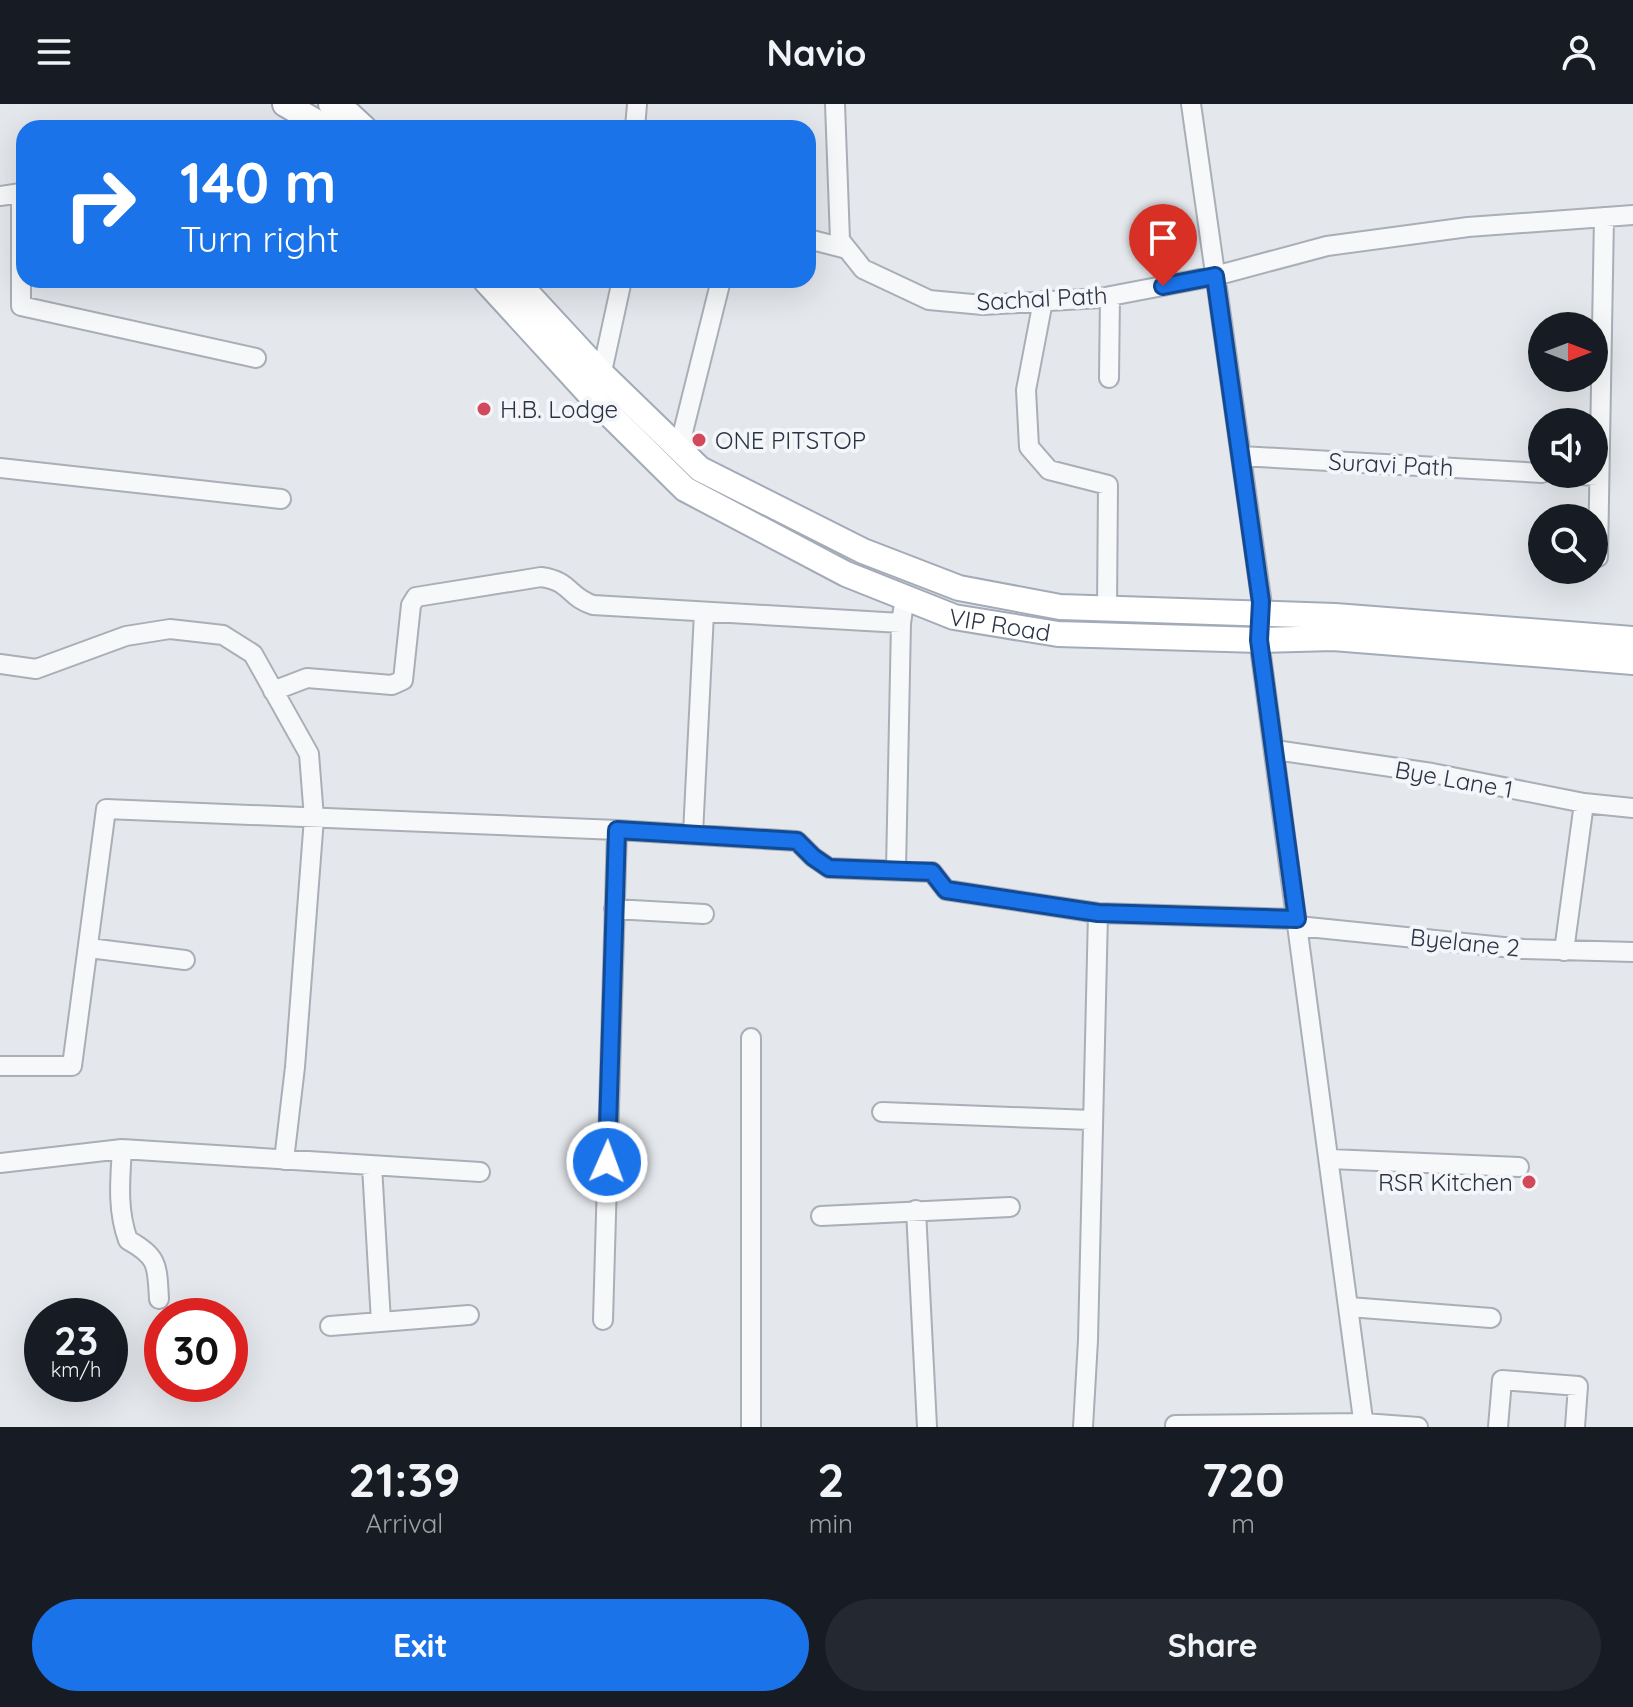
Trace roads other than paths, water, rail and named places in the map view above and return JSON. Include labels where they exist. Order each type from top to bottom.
[{"type":"main road","points":[[285,104],[313,120]]},
{"type":"main road","points":[[331,104],[355,120]]},
{"type":"main road","name":"VIP Road","points":[[492,288],[594,399],[685,489],[846,574],[954,617],[1058,634],[1259,640],[1333,638],[1633,662]]},
{"type":"main road","name":"VIP Road","points":[[522,288],[602,374],[700,469],[849,545],[959,588],[1060,607],[1263,612],[1633,639]]},
{"type":"street","points":[[835,104],[840,240],[847,249]]},
{"type":"street","points":[[1191,104],[1263,612],[1259,640],[1364,1425]]},
{"type":"street","name":"Sachal Path","points":[[847,249],[863,269],[929,300],[983,305],[1110,296],[1215,276],[1327,246],[1468,227],[1633,215]]},
{"type":"street","points":[[1600,408],[1604,217]]},
{"type":"street","points":[[816,241],[847,249]]},
{"type":"street","points":[[21,288],[21,306],[256,358]]},
{"type":"street","points":[[594,399],[620,288]]},
{"type":"street","points":[[679,448],[719,288]]},
{"type":"street","points":[[1109,378],[1110,296]]},
{"type":"street","points":[[1043,301],[1026,390],[1029,447],[1049,470],[1108,485],[1107,608]]},
{"type":"street","name":"Suravi Path","points":[[1241,456],[1528,472]]},
{"type":"street","points":[[0,468],[281,499]]},
{"type":"street","points":[[273,691],[307,678],[392,685],[403,680],[411,605],[416,597],[541,577],[566,584],[579,601],[593,605],[901,623]]},
{"type":"street","points":[[896,870],[901,623],[905,597]]},
{"type":"street","points":[[693,834],[704,613]]},
{"type":"street","points":[[0,664],[36,669],[126,636],[170,629],[223,635],[253,654],[309,754],[314,818],[295,1067],[284,1160]]},
{"type":"street","name":"Bye Lane 1","points":[[1275,750],[1432,773],[1584,803],[1633,808]]},
{"type":"street","points":[[1564,951],[1584,803]]},
{"type":"street","name":"Byelane 2","points":[[89,948],[106,809],[617,830],[797,841],[829,868],[932,872],[946,890],[1098,913],[1298,922],[1564,951],[1633,952]]},
{"type":"street","points":[[603,1320],[617,830]]},
{"type":"street","points":[[614,909],[704,914]]},
{"type":"street","points":[[1083,1427],[1088,1340],[1098,913]]},
{"type":"street","points":[[0,1066],[72,1066],[89,948],[185,960]]},
{"type":"street","points":[[751,1038],[751,1427]]},
{"type":"street","points":[[882,1112],[1091,1120]]},
{"type":"street","points":[[122,1149],[119,1187],[122,1223],[128,1240],[145,1249],[157,1262],[159,1298]]},
{"type":"street","points":[[0,1163],[122,1149],[480,1172]]},
{"type":"street","points":[[1330,1159],[1519,1167]]},
{"type":"street","points":[[372,1166],[381,1322]]},
{"type":"street","points":[[821,1216],[1010,1207]]},
{"type":"street","points":[[916,1210],[927,1427]]},
{"type":"street","points":[[1349,1307],[1491,1318]]},
{"type":"street","points":[[330,1326],[469,1315]]},
{"type":"street","points":[[1498,1427],[1502,1380],[1578,1386],[1575,1427]]},
{"type":"street","points":[[1175,1425],[1418,1427]]},
{"type":"place","name":"H.B. Lodge","points":[[484,409]]},
{"type":"place","name":"ONE PITSTOP","points":[[699,440]]},
{"type":"place","name":"RSR Kitchen","points":[[1529,1182]]}]
